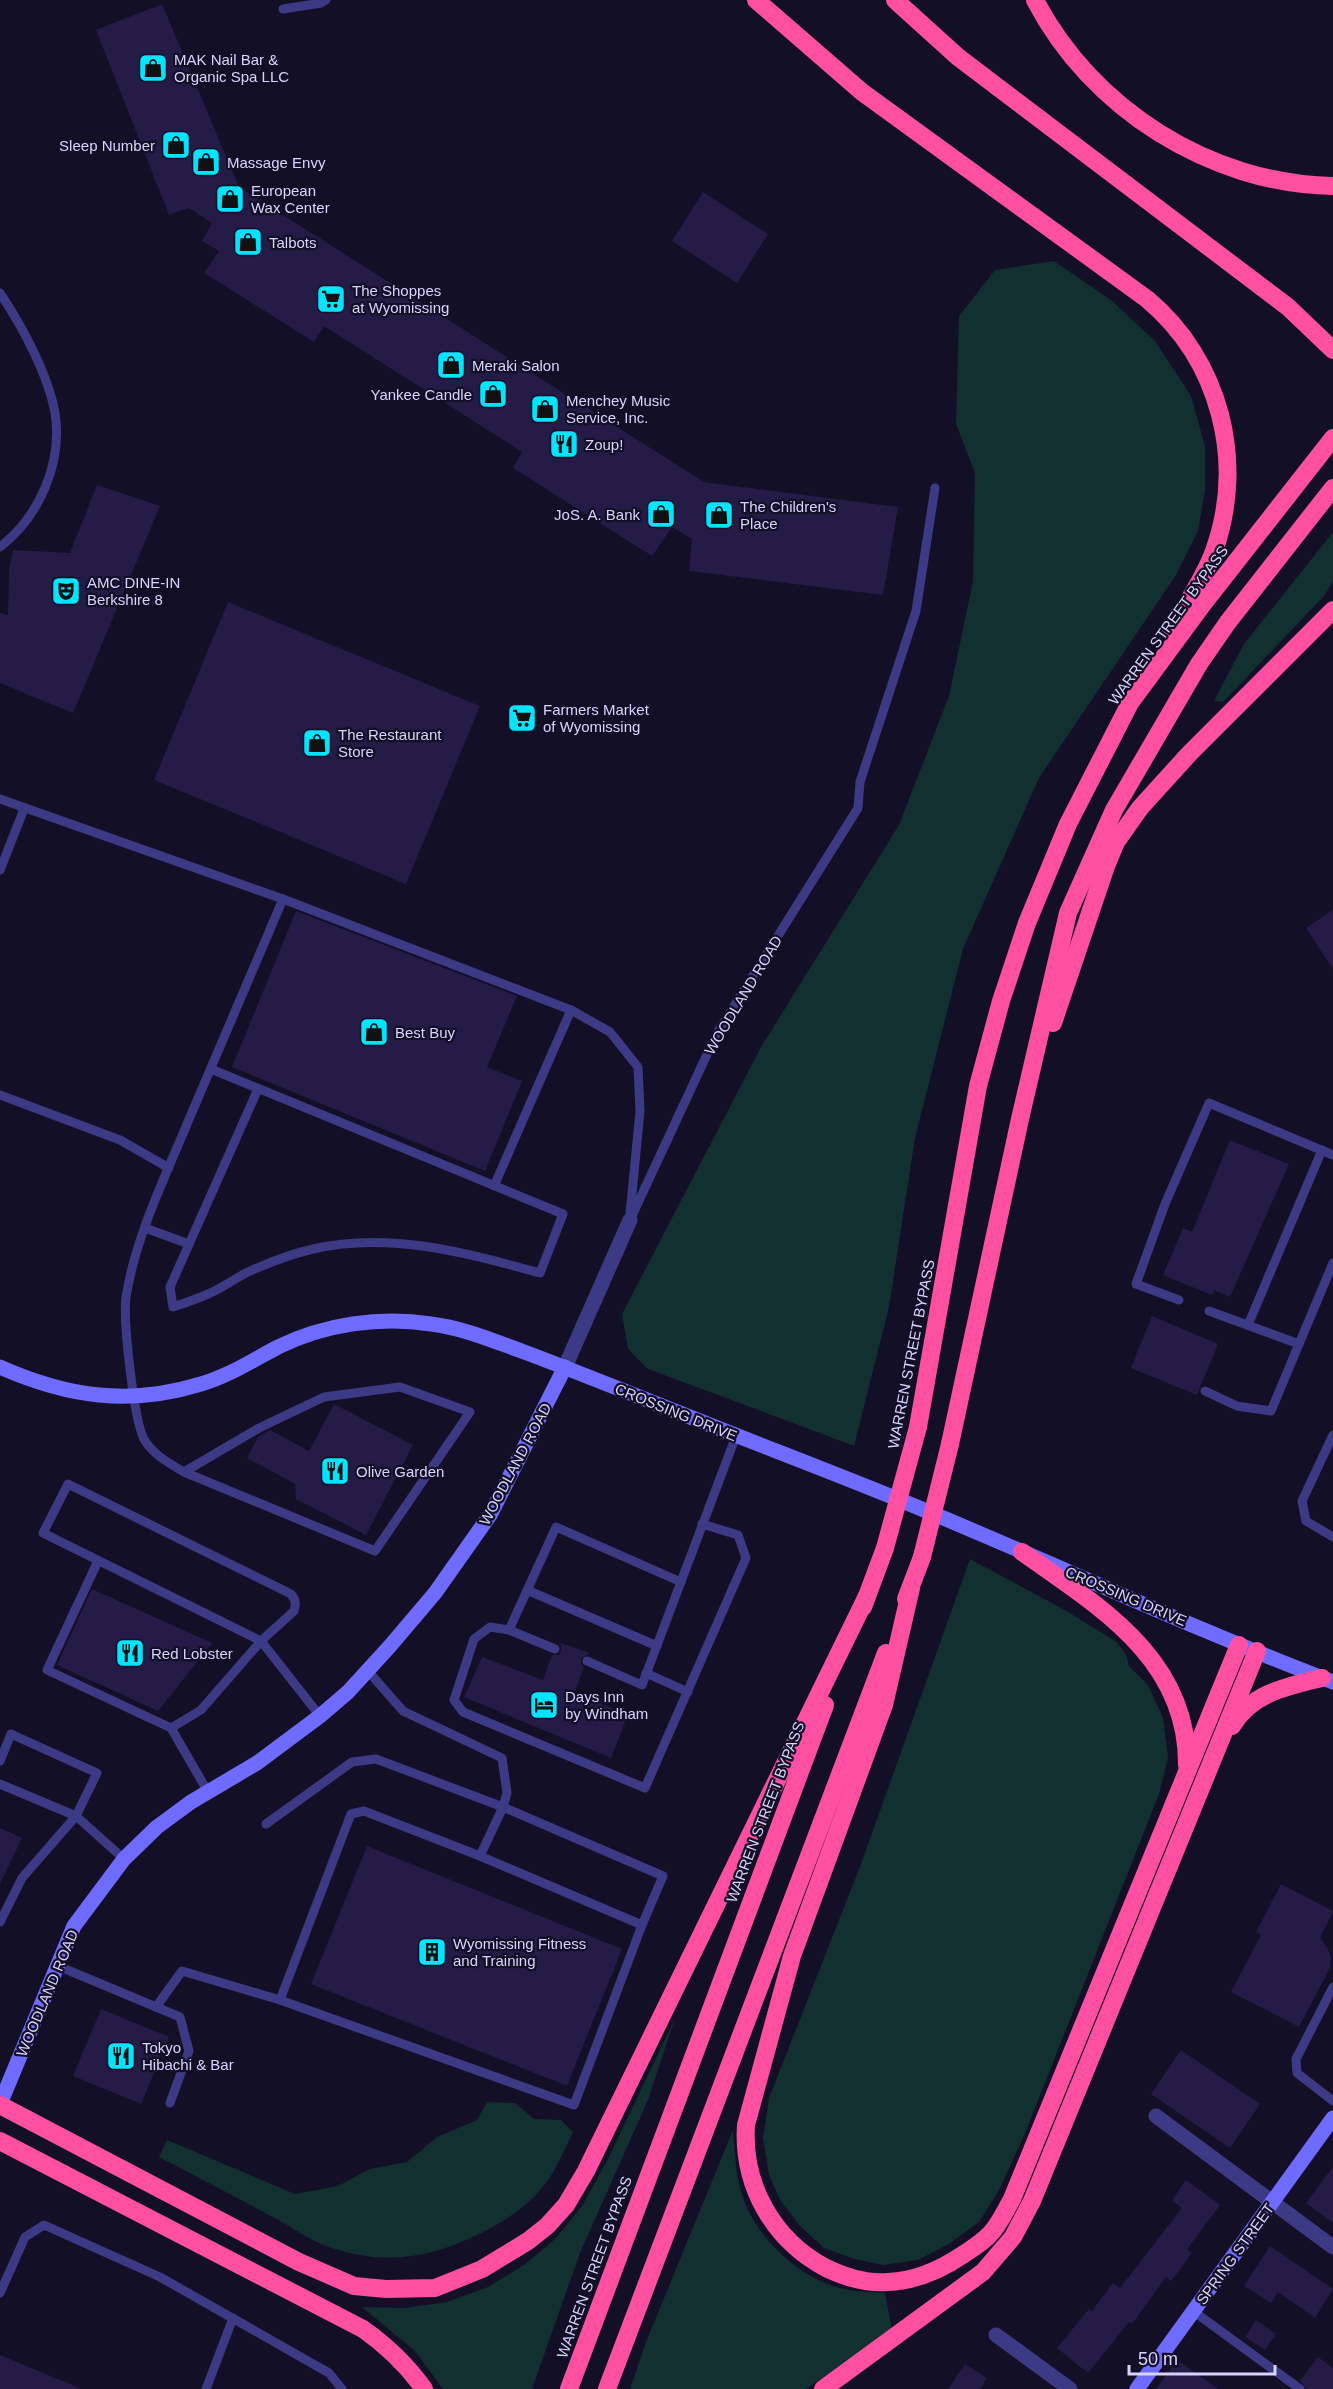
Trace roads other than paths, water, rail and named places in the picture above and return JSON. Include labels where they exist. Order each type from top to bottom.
[{"type":"highway","points":[[748,0],[798,37]]},
{"type":"highway","points":[[756,0],[862,92],[1156,306],[1188,341],[1211,382],[1224,431],[1227,464],[1224,508],[1219,536],[1209,561],[1130,704]]},
{"type":"highway","points":[[895,0],[958,57],[1288,307],[1333,350]]},
{"type":"highway","points":[[1035,0],[1062,46],[1082,69],[1129,112],[1155,130],[1235,170],[1266,179],[1333,186]]},
{"type":"highway","name":"WARREN STREET BYPASS","points":[[568,2389],[885,1548],[918,1427],[978,1086],[1001,1001],[1027,922],[1068,824],[1130,704],[1216,586],[1333,438]]},
{"type":"highway","points":[[608,2389],[922,1557],[950,1444],[1020,1119],[1068,913],[1114,810],[1199,664],[1228,622],[1333,488]]},
{"type":"highway","points":[[1020,1119],[1116,842],[1127,825],[1189,754],[1333,610]]},
{"type":"highway","points":[[1022,1552],[1092,1602],[1134,1637],[1151,1657],[1167,1682],[1179,1708],[1188,1746],[1187,1772]]},
{"type":"highway","points":[[910,1588],[884,1705],[792,1956],[746,2125],[744,2144],[749,2168],[764,2210],[778,2230],[810,2259],[844,2276],[885,2283],[904,2281],[937,2270],[955,2260],[990,2234],[1012,2199],[1239,1645]]},
{"type":"highway","points":[[0,2105],[288,2257],[354,2286],[394,2290],[435,2288],[482,2269],[506,2255],[547,2226],[566,2205],[586,2170],[867,1596]]},
{"type":"highway","points":[[823,2389],[983,2272],[1012,2237],[1032,2201],[1257,1651]]},
{"type":"highway","points":[[1213,1758],[1236,1720],[1250,1705],[1281,1688],[1328,1680]]},
{"type":"highway","points":[[0,2142],[363,2329],[383,2343],[424,2389]]},
{"type":"main road","name":"CROSSING DRIVE","points":[[0,1368],[57,1389],[95,1395],[135,1396],[166,1393],[228,1374],[296,1339],[318,1332],[363,1323],[397,1321],[433,1324],[470,1333],[565,1367],[912,1505],[1239,1645],[1328,1680]]},
{"type":"main road","name":"WOODLAND ROAD","points":[[0,2105],[74,1926],[124,1859],[157,1827],[281,1747],[320,1716],[368,1671],[435,1593],[490,1515],[565,1367]]},
{"type":"main road","name":"SPRING STREET","points":[[1137,2389],[1333,2118]]},
{"type":"street","name":"WOODLAND ROAD","points":[[565,1367],[630,1220]]},
{"type":"street","points":[[1156,2116],[1333,2247]]},
{"type":"street","points":[[996,2335],[1070,2389]]},
{"type":"lane","points":[[283,9],[321,3],[326,0]]},
{"type":"lane","points":[[0,293],[13,312],[47,387],[55,412],[57,432],[52,465],[39,503],[20,529],[0,547]]},
{"type":"lane","name":"WOODLAND ROAD","points":[[630,1220],[717,1033],[858,808],[860,782],[916,611],[935,488]]},
{"type":"lane","points":[[0,799],[283,899],[571,1010],[610,1032],[638,1067],[640,1111],[630,1220]]},
{"type":"lane","points":[[0,870],[24,808]]},
{"type":"lane","points":[[184,1472],[259,1428],[324,1397],[400,1388],[470,1412],[375,1551],[184,1472],[159,1458],[144,1440],[126,1334],[126,1300],[134,1258],[169,1168],[283,899]]},
{"type":"lane","points":[[494,1186],[571,1010]]},
{"type":"lane","points":[[211,1070],[258,1089],[563,1214],[540,1273],[436,1247],[395,1243],[355,1244],[314,1248],[285,1258],[248,1272],[209,1294],[173,1307],[170,1287],[258,1089]]},
{"type":"lane","points":[[0,1095],[120,1140],[169,1168]]},
{"type":"lane","points":[[1179,1300],[1136,1284],[1166,1204],[1209,1103],[1333,1155]]},
{"type":"lane","points":[[1248,1325],[1322,1150]]},
{"type":"lane","points":[[146,1228],[189,1244]]},
{"type":"lane","points":[[1205,1391],[1237,1406],[1271,1411],[1333,1263]]},
{"type":"lane","points":[[1209,1311],[1299,1344]]},
{"type":"lane","points":[[1333,1435],[1302,1502],[1306,1521],[1333,1537]]},
{"type":"lane","points":[[587,1661],[642,1685],[736,1436]]},
{"type":"lane","points":[[171,1728],[201,1710],[261,1641],[294,1611],[295,1599],[291,1594],[68,1484],[43,1533],[261,1641],[320,1716]]},
{"type":"lane","points":[[555,1649],[509,1630],[490,1627],[474,1639],[454,1700],[463,1712],[645,1788],[746,1558],[738,1535],[702,1524]]},
{"type":"lane","points":[[509,1630],[556,1527],[681,1582]]},
{"type":"lane","points":[[98,1561],[47,1670],[171,1728],[208,1792]]},
{"type":"lane","points":[[528,1590],[657,1646]]},
{"type":"lane","points":[[368,1671],[403,1712],[502,1758],[507,1793],[503,1807],[480,1856]]},
{"type":"lane","points":[[646,1673],[688,1692]]},
{"type":"lane","points":[[0,1761],[11,1734],[97,1773],[76,1816],[22,1878],[0,1922]]},
{"type":"lane","points":[[156,2007],[182,1971],[280,2000],[574,2105],[642,1925],[663,1876],[503,1807],[376,1759],[352,1762],[266,1824]]},
{"type":"lane","points":[[0,1784],[76,1816],[124,1859]]},
{"type":"lane","points":[[280,2000],[351,1814],[364,1811],[480,1856],[642,1925]]},
{"type":"lane","points":[[58,1966],[180,2017],[189,2050],[170,2103]]},
{"type":"lane","points":[[1333,1987],[1296,2059],[1297,2073],[1333,2101]]},
{"type":"lane","points":[[0,2293],[25,2237],[44,2225],[160,2277],[329,2373],[342,2389]]},
{"type":"lane","points":[[1193,2311],[1300,2389]]},
{"type":"lane","points":[[206,2389],[233,2318]]},
{"type":"place","name":"MAK Nail Bar & Organic Spa LLC","points":[[153,68]]},
{"type":"place","name":"Sleep Number","points":[[176,145]]},
{"type":"place","name":"Massage Envy","points":[[206,162]]},
{"type":"place","name":"European Wax Center","points":[[230,199]]},
{"type":"place","name":"Talbots","points":[[248,242]]},
{"type":"place","name":"The Shoppes at Wyomissing","points":[[331,299]]},
{"type":"place","name":"Meraki Salon","points":[[451,365]]},
{"type":"place","name":"Yankee Candle","points":[[493,394]]},
{"type":"place","name":"Menchey Music Service, Inc.","points":[[545,409]]},
{"type":"place","name":"Zoup!","points":[[564,444]]},
{"type":"place","name":"JoS. A. Bank","points":[[661,514]]},
{"type":"place","name":"The Children's Place","points":[[719,515]]},
{"type":"place","name":"AMC DINE-IN Berkshire 8","points":[[66,591]]},
{"type":"place","name":"Farmers Market of Wyomissing","points":[[522,718]]},
{"type":"place","name":"The Restaurant Store","points":[[317,743]]},
{"type":"place","name":"Best Buy","points":[[374,1032]]},
{"type":"place","name":"Olive Garden","points":[[335,1471]]},
{"type":"place","name":"Red Lobster","points":[[130,1653]]},
{"type":"place","name":"Days Inn by Windham","points":[[544,1705]]},
{"type":"place","name":"Wyomissing Fitness and Training","points":[[432,1952]]},
{"type":"place","name":"Tokyo Hibachi & Bar","points":[[121,2056]]}]
